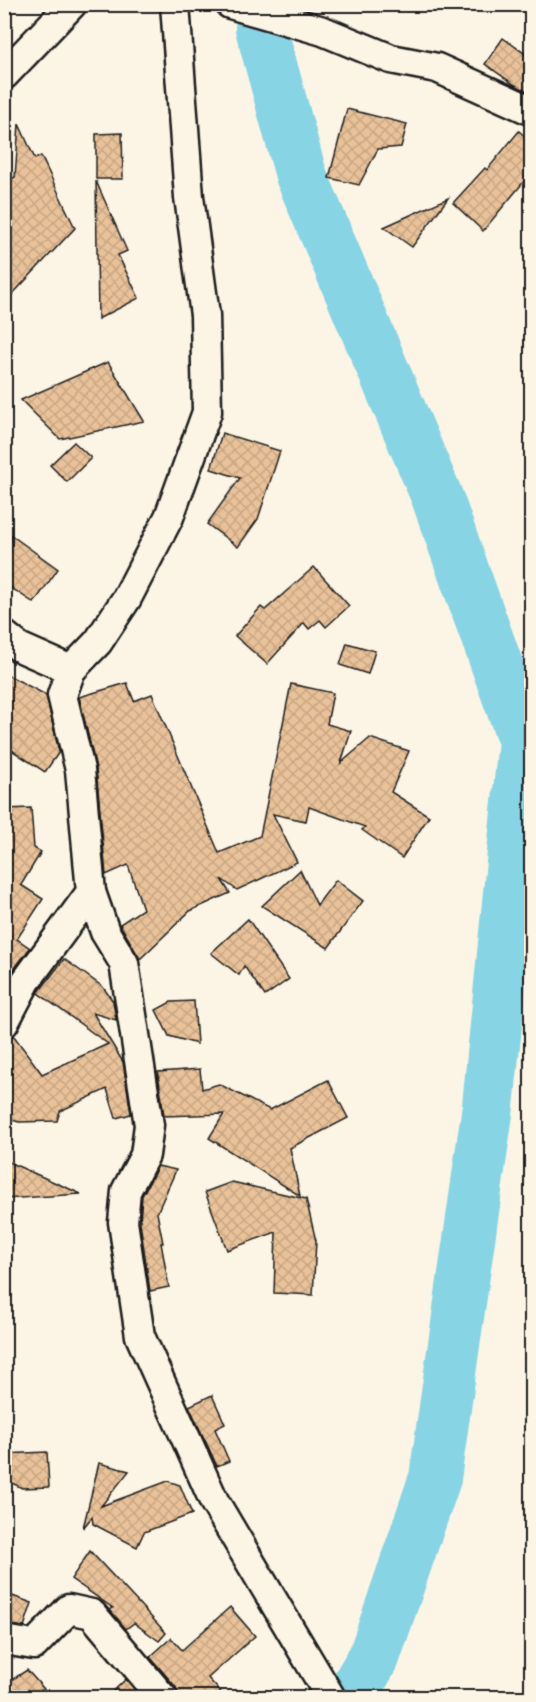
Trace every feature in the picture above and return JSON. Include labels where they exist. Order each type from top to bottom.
[{"type":"street","points":[[4,75],[72,4]]},
{"type":"street","points":[[175,4],[189,196],[205,315],[207,412],[169,517],[127,598],[98,642],[71,670],[62,696],[80,770],[91,892],[105,932],[123,963],[149,1125],[145,1155],[126,1191],[123,1222],[140,1336],[214,1501],[331,1698]]},
{"type":"street","points":[[230,4],[323,31],[391,58],[437,68],[531,111]]},
{"type":"street","points":[[4,635],[19,647],[71,670]]},
{"type":"street","points":[[4,1023],[26,981],[91,892]]},
{"type":"street","points":[[4,1640],[34,1645],[69,1609],[92,1614],[163,1698]]},
{"type":"building","points":[[503,38],[531,58],[531,93],[485,64]]},
{"type":"building","points":[[347,109],[407,124],[401,147],[378,149],[359,185],[329,178]]},
{"type":"building","points":[[19,124],[35,159],[41,156],[75,228],[4,303],[4,182],[15,177]]},
{"type":"building","points":[[519,131],[531,142],[531,173],[483,231],[453,203],[485,168],[487,170]]},
{"type":"building","points":[[122,133],[123,179],[96,179],[96,134]]},
{"type":"building","points":[[96,181],[127,251],[118,255],[139,298],[98,319]]},
{"type":"building","points":[[448,198],[412,247],[384,227]]},
{"type":"building","points":[[108,362],[144,421],[60,439],[21,400]]},
{"type":"building","points":[[222,433],[280,451],[258,519],[238,547],[207,524],[240,478],[211,469]]},
{"type":"building","points":[[74,442],[91,458],[67,482],[50,465]]},
{"type":"building","points":[[4,530],[58,569],[34,603],[4,583]]},
{"type":"building","points":[[314,567],[349,606],[326,627],[320,620],[309,629],[304,623],[267,664],[235,636],[261,607],[265,610]]},
{"type":"building","points":[[347,643],[375,651],[368,674],[340,665]]},
{"type":"building","points":[[4,673],[46,695],[59,752],[45,772],[4,745]]},
{"type":"building","points":[[127,683],[134,701],[152,694],[219,853],[260,836],[291,684],[333,693],[327,724],[351,731],[341,763],[370,738],[409,751],[391,792],[429,816],[402,858],[362,830],[365,827],[309,807],[306,821],[273,814],[297,862],[237,890],[221,879],[230,893],[190,911],[140,959],[120,924],[143,909],[128,865],[106,875],[96,768],[79,697]]},
{"type":"building","points":[[31,808],[34,848],[41,852],[21,885],[43,899],[17,939],[30,948],[11,973],[4,968],[4,809]]},
{"type":"building","points":[[300,870],[317,905],[336,880],[363,901],[328,948],[262,906]]},
{"type":"building","points":[[248,919],[289,979],[265,996],[244,966],[239,975],[211,953]]},
{"type":"building","points":[[64,959],[103,987],[113,1001],[116,1020],[93,1013],[123,1062],[131,1114],[116,1118],[107,1089],[60,1111],[57,1121],[19,1122],[4,1118],[4,1039],[14,1036],[42,1074],[108,1044],[38,993]]},
{"type":"building","points":[[194,1001],[197,1044],[169,1036],[156,1010],[171,1002]]},
{"type":"building","points":[[200,1069],[202,1089],[219,1084],[270,1110],[328,1080],[348,1118],[290,1148],[300,1196],[209,1138],[224,1114],[164,1116],[158,1072]]},
{"type":"building","points":[[4,1160],[81,1194],[4,1199]]},
{"type":"building","points":[[158,1166],[176,1170],[157,1213],[169,1287],[150,1291],[140,1222],[142,1196]]},
{"type":"building","points":[[232,1182],[306,1199],[316,1241],[313,1295],[274,1293],[276,1232],[227,1250],[205,1192]]},
{"type":"building","points":[[212,1395],[225,1424],[215,1429],[229,1461],[217,1466],[189,1406]]},
{"type":"building","points":[[47,1452],[49,1487],[22,1488],[4,1479],[4,1454]]},
{"type":"building","points":[[99,1463],[129,1471],[101,1506],[168,1481],[180,1485],[192,1514],[144,1532],[137,1547],[93,1524],[92,1517],[83,1528]]},
{"type":"building","points":[[90,1551],[166,1633],[159,1641],[134,1623],[126,1629],[110,1610],[113,1608],[71,1579]]},
{"type":"building","points":[[4,1593],[32,1603],[24,1627],[4,1624]]},
{"type":"building","points":[[230,1607],[255,1636],[208,1678],[226,1698],[179,1698],[176,1687],[150,1657],[171,1638],[182,1650]]},
{"type":"building","points":[[27,1670],[52,1698],[4,1698],[4,1685]]},
{"type":"building","points":[[126,1679],[141,1698],[106,1698]]},
{"type":"waterway","points":[[271,4],[261,28],[301,175],[437,497],[524,741],[488,1106],[435,1478],[374,1657],[350,1698]]}]
